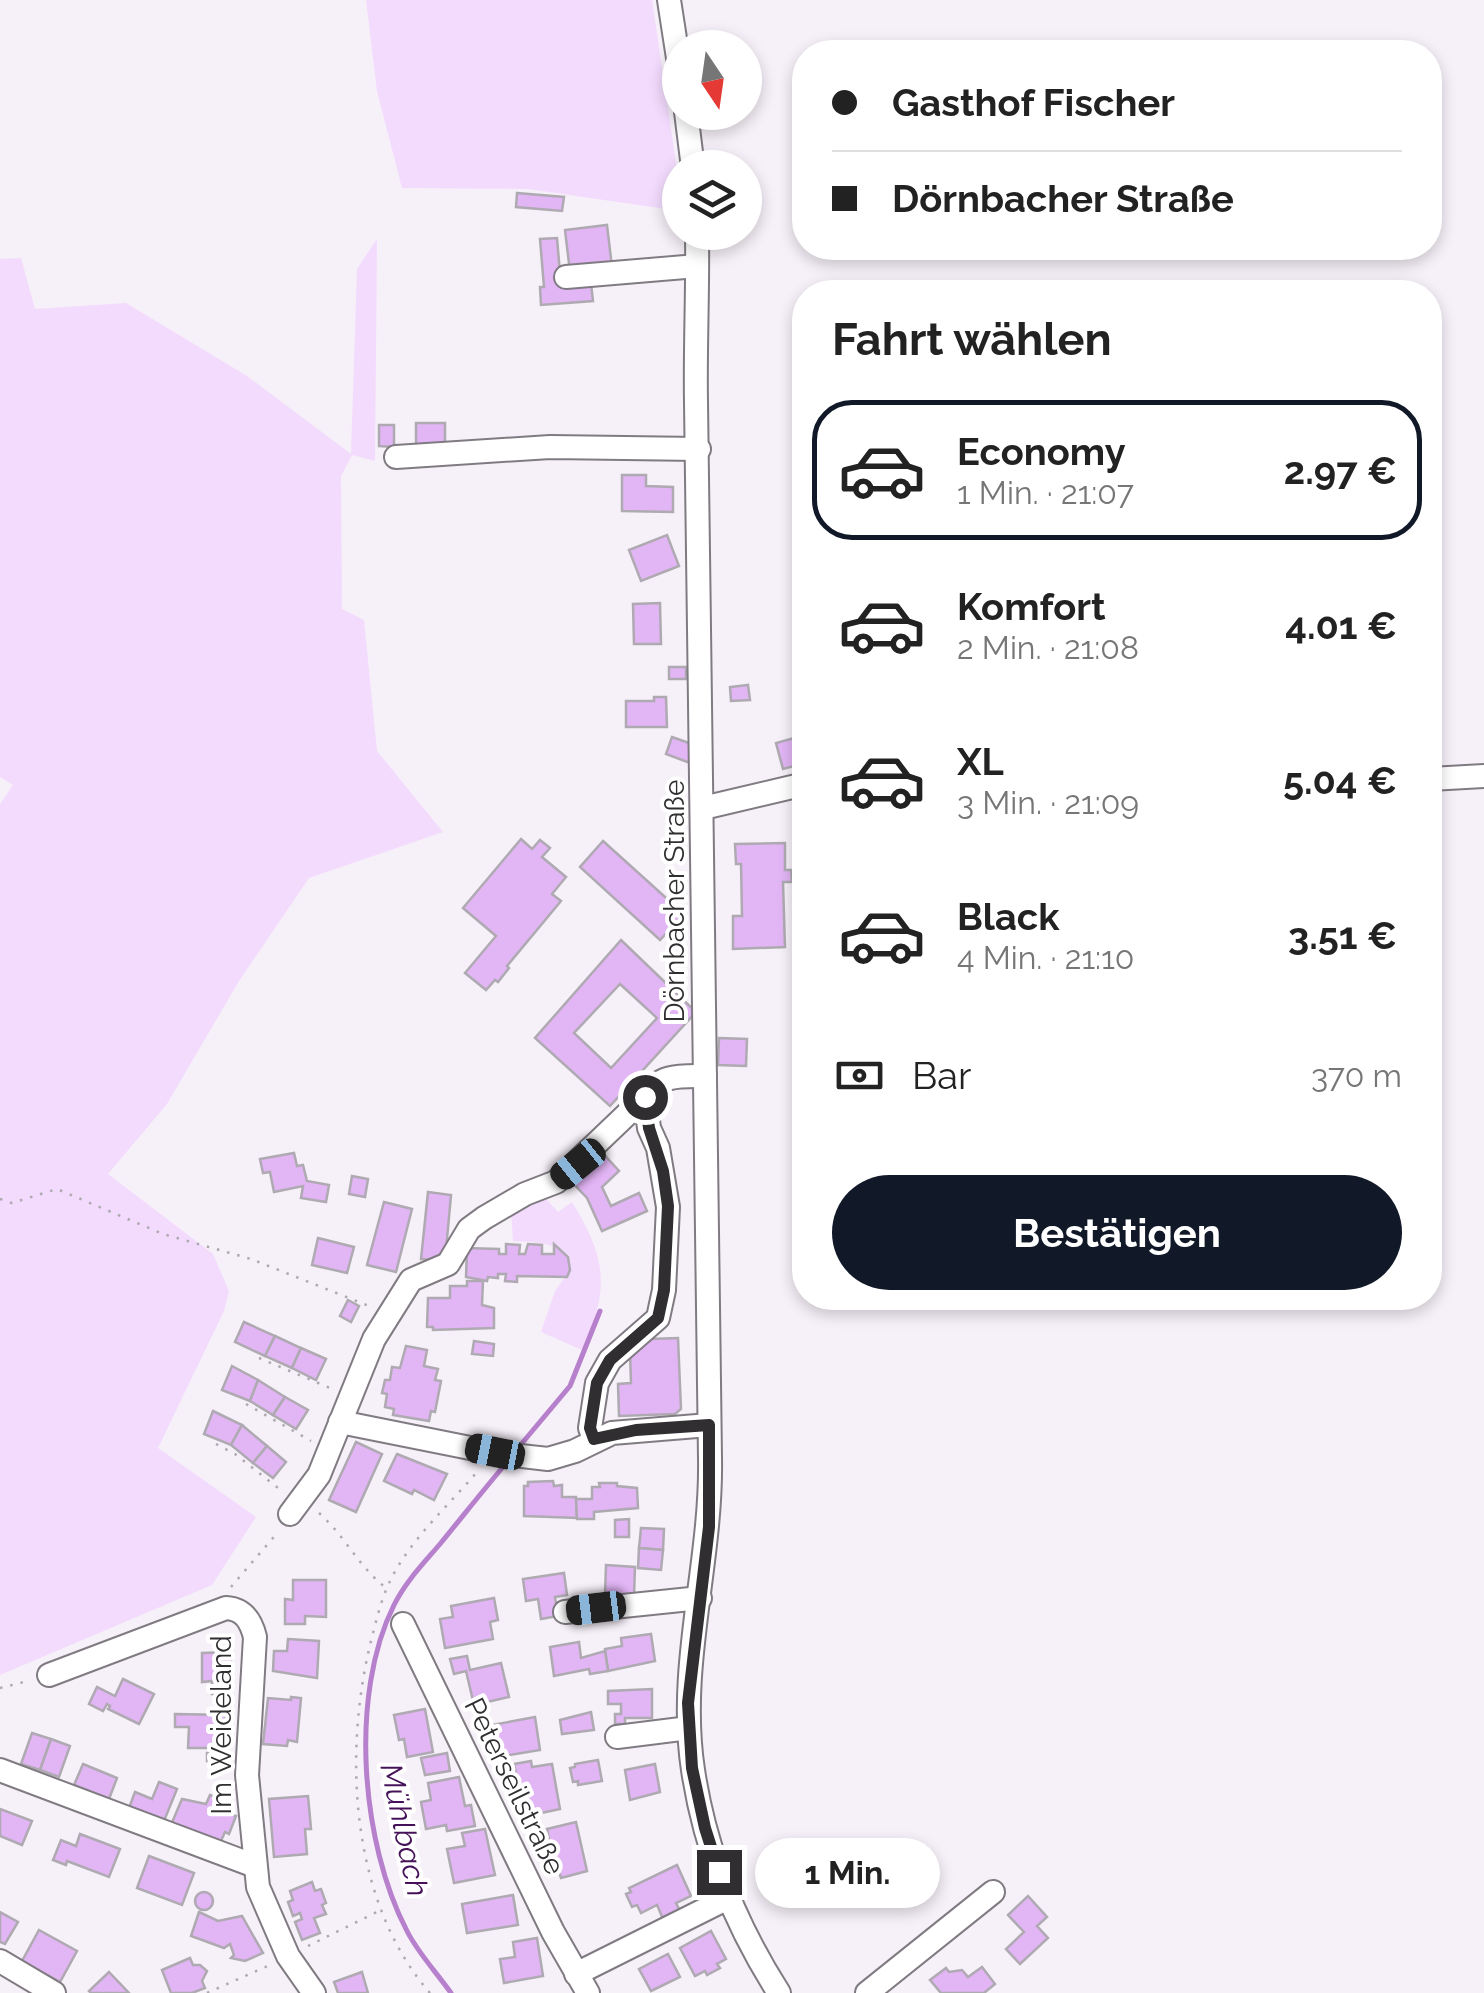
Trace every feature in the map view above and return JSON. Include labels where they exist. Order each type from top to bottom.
[{"type":"street","points":[[669,0],[674,30]]},
{"type":"street","name":"Dörnbacher Straße","points":[[697,250],[709,1527],[689,1682],[688,1728],[700,1808],[728,1898],[743,1933],[779,1993]]},
{"type":"street","points":[[566,276],[697,266]]},
{"type":"street","points":[[396,456],[550,447],[699,450]]},
{"type":"street","points":[[1442,779],[1484,776]]},
{"type":"street","points":[[703,808],[792,787]]},
{"type":"street","points":[[297,1506],[330,1450],[374,1339],[411,1280],[448,1264],[470,1229],[509,1202],[556,1182],[652,1086],[666,1078],[705,1076]]},
{"type":"street","points":[[594,1439],[590,1428],[597,1383],[610,1360],[658,1318],[664,1290],[668,1206],[645,1097]]},
{"type":"street","points":[[340,1422],[548,1459],[565,1455],[594,1439],[636,1430],[709,1425]]},
{"type":"street","points":[[565,1612],[700,1598]]},
{"type":"street","name":"Im Weideland","points":[[49,1675],[226,1608],[243,1613],[252,1624],[255,1637],[247,1776],[258,1887],[268,1918],[288,1956],[314,1993]]},
{"type":"street","name":"Peterseilstraße","points":[[404,1624],[582,1984],[728,1898]]},
{"type":"street","points":[[616,1737],[688,1728]]},
{"type":"street","name":"Im Weideland","points":[[0,1770],[255,1866]]},
{"type":"street","points":[[868,1993],[993,1892]]},
{"type":"street","points":[[0,1961],[54,1993]]},
{"type":"path","points":[[0,1199],[12,1203],[58,1189],[163,1234],[250,1259],[370,1306],[394,1305]]},
{"type":"path","points":[[259,1358],[350,1396]]},
{"type":"path","points":[[246,1404],[330,1450]]},
{"type":"path","points":[[216,1444],[236,1454],[297,1506],[339,1530],[363,1570],[387,1589]]},
{"type":"path","points":[[430,1993],[418,1980],[381,1910],[370,1870],[358,1805],[359,1697],[387,1589],[407,1553],[495,1452]]},
{"type":"path","points":[[226,1608],[237,1577],[275,1537],[297,1506]]},
{"type":"path","points":[[0,1688],[49,1675]]},
{"type":"path","points":[[207,1993],[381,1910]]},
{"type":"shaded area","points":[[366,0],[652,0],[662,68],[662,130],[671,130],[674,150],[662,150],[662,208],[528,189],[402,188],[377,91]]},
{"type":"shaded area","points":[[377,239],[375,461],[352,455],[341,476],[342,609],[364,620],[377,751],[443,832],[309,878],[239,981],[167,1104],[108,1174],[213,1254],[229,1291],[224,1311],[158,1448],[256,1517],[212,1585],[0,1675],[0,804],[13,785],[0,777],[0,259],[21,258],[35,309],[126,303],[247,376],[351,454],[357,269]]},
{"type":"shaded area","points":[[528,1197],[547,1200],[558,1212],[572,1202],[598,1258],[601,1275],[597,1309],[582,1350],[541,1332],[555,1291],[570,1270],[556,1248],[513,1241],[511,1211]]},
{"type":"building","points":[[517,193],[564,197],[562,211],[516,207]]},
{"type":"building","points":[[607,225],[612,267],[570,272],[565,230]]},
{"type":"building","points":[[557,238],[561,285],[591,283],[593,301],[541,305],[540,287],[544,287],[540,239]]},
{"type":"building","points":[[416,423],[445,423],[445,449],[416,449]]},
{"type":"building","points":[[379,425],[394,425],[394,447],[379,446]]},
{"type":"building","points":[[622,475],[646,475],[646,486],[673,487],[673,512],[622,511]]},
{"type":"building","points":[[667,535],[679,566],[641,581],[629,550]]},
{"type":"building","points":[[660,603],[661,644],[634,644],[633,604]]},
{"type":"building","points":[[669,667],[686,667],[686,679],[669,679]]},
{"type":"building","points":[[748,685],[750,700],[731,701],[730,687]]},
{"type":"building","points":[[654,697],[666,697],[667,727],[626,727],[626,701],[654,701]]},
{"type":"building","points":[[672,737],[689,743],[690,763],[666,754]]},
{"type":"building","points":[[792,739],[792,767],[783,769],[776,743]]},
{"type":"building","points":[[521,839],[532,849],[540,840],[550,848],[542,857],[566,877],[552,894],[561,901],[498,982],[495,980],[486,990],[465,973],[496,936],[463,908]]},
{"type":"building","points":[[603,841],[684,914],[660,940],[580,867]]},
{"type":"building","points":[[785,843],[785,870],[791,870],[792,882],[783,882],[785,947],[733,949],[733,916],[742,916],[741,864],[736,864],[735,844]]},
{"type":"building","points":[[621,940],[696,1012],[610,1106],[535,1038]],"holes":[[[620,984],[657,1018],[611,1068],[574,1033]]]},
{"type":"building","points":[[719,1038],[747,1039],[746,1066],[718,1065]]},
{"type":"building","points":[[600,1150],[619,1171],[602,1187],[611,1206],[639,1193],[647,1211],[602,1231],[587,1198],[569,1179]]},
{"type":"building","points":[[294,1153],[297,1166],[303,1165],[307,1181],[329,1185],[326,1202],[301,1198],[303,1186],[274,1192],[270,1172],[263,1173],[260,1159]]},
{"type":"building","points":[[352,1176],[368,1179],[365,1197],[349,1194]]},
{"type":"building","points":[[428,1192],[451,1195],[445,1261],[421,1259]]},
{"type":"building","points":[[384,1202],[412,1209],[396,1272],[367,1265]]},
{"type":"building","points":[[318,1238],[354,1247],[347,1273],[312,1265]]},
{"type":"building","points":[[506,1244],[520,1245],[519,1254],[525,1254],[528,1244],[542,1245],[542,1254],[554,1254],[554,1244],[568,1257],[567,1277],[517,1276],[517,1282],[505,1281],[506,1274],[488,1277],[487,1281],[466,1277],[467,1248],[499,1249],[499,1254],[506,1254]]},
{"type":"building","points":[[467,1281],[483,1281],[482,1305],[494,1308],[494,1328],[427,1327],[428,1298],[450,1298],[450,1286],[467,1286]]},
{"type":"building","points":[[348,1300],[359,1306],[351,1322],[340,1316]]},
{"type":"building","points":[[244,1322],[275,1336],[265,1356],[235,1342]]},
{"type":"building","points":[[275,1336],[301,1348],[292,1368],[265,1356]]},
{"type":"building","points":[[678,1338],[681,1409],[675,1414],[619,1416],[618,1384],[631,1383],[630,1352],[649,1339]]},
{"type":"building","points":[[474,1341],[494,1344],[493,1356],[472,1354]]},
{"type":"building","points":[[406,1346],[427,1350],[424,1366],[438,1369],[435,1380],[441,1381],[435,1412],[431,1411],[429,1421],[393,1415],[394,1409],[385,1407],[385,1380],[390,1380],[392,1367],[400,1368]]},
{"type":"building","points":[[301,1348],[326,1359],[316,1380],[292,1368]]},
{"type":"building","points":[[232,1366],[258,1380],[250,1401],[222,1390]]},
{"type":"building","points":[[258,1380],[285,1397],[273,1415],[250,1401]]},
{"type":"building","points":[[285,1397],[308,1410],[296,1429],[273,1415]]},
{"type":"building","points":[[213,1411],[242,1425],[231,1445],[204,1434]]},
{"type":"building","points":[[242,1425],[267,1446],[253,1463],[231,1445]]},
{"type":"building","points":[[356,1442],[382,1454],[356,1512],[329,1500]]},
{"type":"building","points":[[267,1446],[286,1462],[273,1478],[253,1463]]},
{"type":"building","points":[[397,1454],[447,1474],[434,1500],[384,1481]]},
{"type":"building","points":[[553,1481],[554,1486],[562,1485],[562,1497],[576,1497],[577,1518],[524,1516],[524,1486],[528,1482]]},
{"type":"building","points":[[599,1483],[637,1488],[638,1508],[594,1512],[594,1519],[577,1519],[576,1499],[592,1499],[592,1487],[600,1487]]},
{"type":"building","points":[[629,1519],[629,1537],[615,1537],[615,1520]]},
{"type":"building","points":[[641,1528],[664,1529],[663,1550],[639,1548]]},
{"type":"building","points":[[639,1548],[663,1550],[661,1570],[638,1568]]},
{"type":"building","points":[[606,1565],[635,1567],[634,1596],[605,1595]]},
{"type":"building","points":[[564,1573],[567,1595],[555,1597],[558,1616],[541,1619],[538,1599],[526,1601],[523,1579]]},
{"type":"building","points":[[293,1580],[326,1580],[326,1617],[305,1616],[305,1624],[285,1624],[285,1599],[293,1600]]},
{"type":"building","points":[[494,1598],[498,1620],[490,1622],[493,1639],[445,1648],[440,1619],[453,1617],[451,1606]]},
{"type":"building","points":[[651,1634],[655,1661],[608,1671],[605,1649],[622,1646],[621,1638]]},
{"type":"building","points":[[288,1639],[319,1641],[317,1678],[273,1671],[274,1651],[287,1651]]},
{"type":"building","points":[[579,1642],[581,1658],[605,1651],[608,1671],[590,1674],[589,1669],[554,1676],[550,1647]]},
{"type":"building","points":[[231,1652],[231,1694],[212,1694],[212,1681],[202,1682],[202,1653]]},
{"type":"building","points":[[467,1656],[470,1670],[501,1663],[509,1697],[474,1705],[466,1671],[454,1674],[450,1659]]},
{"type":"building","points":[[123,1679],[154,1694],[139,1724],[108,1709],[107,1704],[103,1711],[89,1704],[97,1687],[115,1696]]},
{"type":"building","points":[[652,1689],[652,1718],[625,1718],[625,1724],[615,1724],[621,1704],[608,1704],[608,1691]]},
{"type":"building","points":[[268,1698],[301,1698],[297,1742],[288,1740],[287,1746],[263,1744]]},
{"type":"building","points":[[425,1709],[433,1752],[407,1757],[394,1715]]},
{"type":"building","points":[[591,1712],[594,1730],[562,1734],[560,1720]]},
{"type":"building","points":[[175,1714],[226,1715],[221,1748],[188,1748],[189,1727],[175,1727]]},
{"type":"building","points":[[535,1717],[540,1750],[498,1757],[492,1725]]},
{"type":"building","points":[[32,1733],[51,1739],[40,1770],[21,1764]]},
{"type":"building","points":[[51,1739],[70,1746],[59,1777],[40,1770]]},
{"type":"building","points":[[207,1753],[225,1754],[225,1767],[207,1761]]},
{"type":"building","points":[[447,1753],[450,1771],[425,1775],[421,1758]]},
{"type":"building","points":[[598,1760],[602,1781],[578,1785],[578,1781],[573,1782],[570,1768]]},
{"type":"building","points":[[531,1761],[532,1767],[552,1764],[560,1809],[532,1815],[530,1802],[522,1803],[514,1764]]},
{"type":"building","points":[[83,1764],[117,1778],[109,1799],[74,1785]]},
{"type":"building","points":[[655,1764],[660,1792],[630,1800],[625,1770]]},
{"type":"building","points":[[459,1777],[465,1806],[471,1805],[475,1826],[447,1831],[446,1825],[426,1829],[421,1802],[431,1800],[428,1783]]},
{"type":"building","points":[[159,1782],[177,1789],[164,1821],[129,1808],[135,1792],[152,1799]]},
{"type":"building","points":[[210,1795],[224,1800],[220,1810],[236,1816],[229,1834],[225,1832],[221,1841],[171,1825],[182,1799],[206,1804]]},
{"type":"building","points":[[308,1796],[311,1829],[305,1829],[307,1854],[274,1857],[269,1799]]},
{"type":"building","points":[[0,1809],[32,1821],[22,1845],[0,1836]]},
{"type":"building","points":[[576,1822],[587,1871],[561,1878],[555,1870],[547,1829]]},
{"type":"building","points":[[485,1829],[495,1875],[454,1883],[447,1849],[465,1846],[462,1833]]},
{"type":"building","points":[[80,1834],[120,1849],[109,1877],[67,1861],[66,1865],[53,1860],[61,1840],[76,1846]]},
{"type":"building","points":[[149,1856],[194,1873],[182,1905],[137,1888]]},
{"type":"building","points":[[677,1865],[691,1896],[676,1903],[681,1913],[664,1921],[657,1905],[641,1913],[637,1905],[632,1907],[626,1894],[631,1892],[629,1888]]},
{"type":"building","points":[[312,1882],[315,1891],[321,1889],[326,1914],[314,1918],[320,1933],[302,1940],[295,1922],[302,1919],[300,1913],[293,1916],[288,1902],[293,1900],[290,1891]]},
{"type":"building","points":[[204,1892],[213,1901],[204,1910],[195,1901]]},
{"type":"building","points":[[513,1895],[518,1925],[467,1933],[462,1904]]},
{"type":"building","points":[[1028,1896],[1047,1917],[1037,1926],[1048,1938],[1020,1964],[1006,1949],[1024,1932],[1008,1915]]},
{"type":"building","points":[[0,1912],[18,1922],[5,1944],[0,1942]]},
{"type":"building","points":[[199,1912],[218,1921],[242,1916],[263,1953],[245,1961],[231,1958],[234,1955],[230,1944],[224,1948],[191,1936]]},
{"type":"building","points":[[39,1930],[77,1951],[60,1982],[22,1961]]},
{"type":"building","points":[[711,1931],[726,1959],[717,1964],[720,1968],[695,1976],[680,1948]]},
{"type":"building","points":[[537,1938],[543,1976],[504,1983],[500,1959],[515,1957],[513,1942]]},
{"type":"building","points":[[668,1954],[680,1977],[651,1991],[639,1969]]},
{"type":"building","points":[[190,1958],[193,1965],[207,1971],[202,1981],[205,1988],[192,1993],[171,1993],[162,1970]]},
{"type":"building","points":[[982,1967],[995,1984],[984,1993],[941,1993],[930,1980],[946,1968],[949,1972],[962,1970],[968,1977]]},
{"type":"building","points":[[109,1972],[129,1993],[89,1991]]},
{"type":"building","points":[[362,1972],[368,1993],[338,1993],[334,1982]]},
{"type":"waterway","name":"Mühlbach","points":[[518,1448],[570,1386],[600,1311]]},
{"type":"waterway","name":"Mühlbach","points":[[451,1993],[407,1931],[391,1895],[371,1813],[366,1724],[380,1641],[394,1605],[415,1573],[508,1461]]},
{"type":"route","points":[[645,1097],[668,1206],[664,1290],[658,1318],[610,1360],[597,1383],[590,1428],[594,1439],[612,1432],[709,1425],[709,1527],[692,1652],[688,1728],[700,1808],[719,1872]]}]
